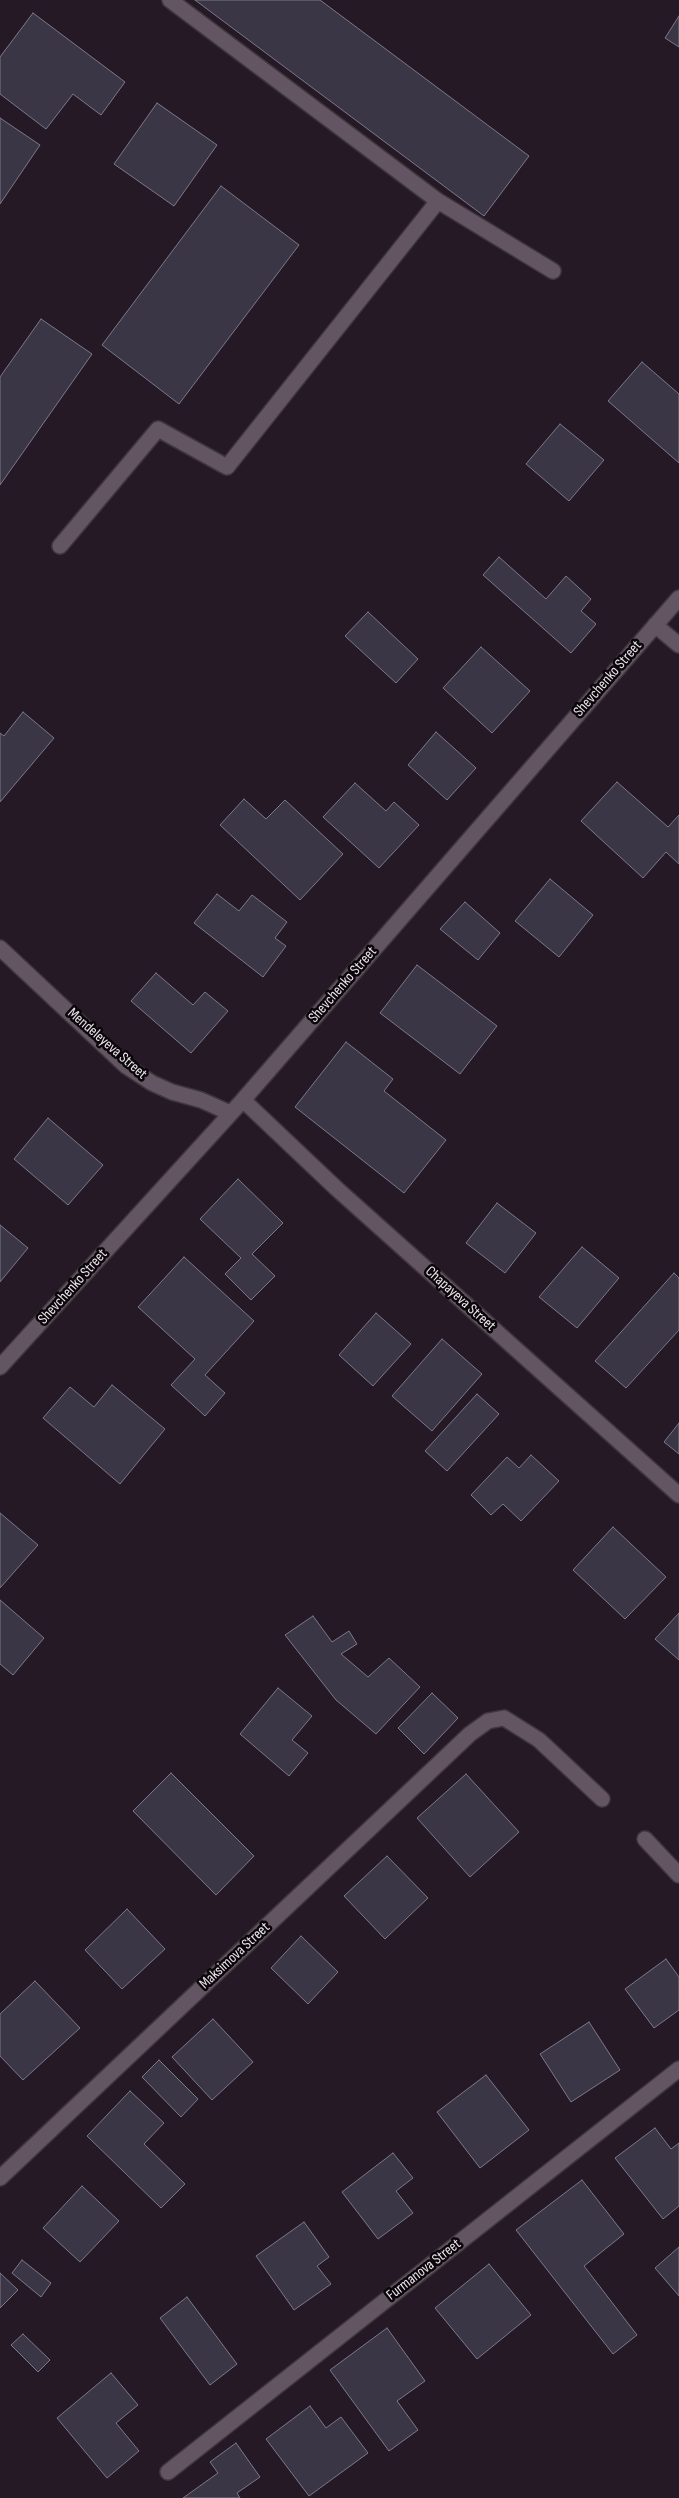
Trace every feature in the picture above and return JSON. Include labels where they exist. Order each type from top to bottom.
[{"type":"street","points":[[170,0],[438,201],[553,271]]},
{"type":"street","points":[[60,546],[158,429],[227,467],[438,201]]},
{"type":"street","name":"Shevchenko Street","points":[[0,1367],[243,1100],[679,598]]},
{"type":"street","points":[[655,625],[679,645]]},
{"type":"street","name":"Mendeleyeva Street","points":[[0,948],[126,1066],[152,1084],[201,1100],[230,1114]]},
{"type":"street","name":"Chapayeva Street","points":[[243,1100],[337,1189],[679,1496]]},
{"type":"street","name":"Maksimova Street","points":[[0,2178],[470,1734],[488,1721],[504,1718],[539,1740],[602,1799]]},
{"type":"street","points":[[644,1840],[679,1875]]},
{"type":"street","name":"Furmanova Street","points":[[168,2472],[679,2068]]},
{"type":"building","points":[[195,0],[320,0],[529,156],[484,216]]},
{"type":"building","points":[[33,13],[125,82],[101,115],[73,94],[46,129],[0,94],[0,57]]},
{"type":"building","points":[[679,16],[679,47],[665,38]]},
{"type":"building","points":[[157,103],[217,145],[174,206],[114,164]]},
{"type":"building","points":[[0,118],[40,145],[0,204]]},
{"type":"building","points":[[221,186],[299,245],[179,404],[102,345]]},
{"type":"building","points":[[41,319],[92,354],[0,485],[0,377]]},
{"type":"building","points":[[642,362],[679,394],[679,463],[608,401]]},
{"type":"building","points":[[560,424],[604,460],[569,501],[526,464]]},
{"type":"building","points":[[499,557],[546,599],[566,576],[591,599],[581,611],[596,624],[571,653],[483,575]]},
{"type":"building","points":[[368,612],[418,659],[396,683],[345,636]]},
{"type":"building","points":[[481,647],[530,691],[492,733],[443,688]]},
{"type":"building","points":[[23,712],[54,738],[0,802],[0,733],[4,736]]},
{"type":"building","points":[[436,732],[476,768],[447,800],[408,765]]},
{"type":"building","points":[[617,782],[668,827],[679,815],[679,864],[666,852],[643,878],[581,821]]},
{"type":"building","points":[[355,783],[386,811],[394,802],[419,825],[379,868],[323,817]]},
{"type":"building","points":[[244,799],[266,819],[285,800],[343,854],[300,900],[220,825]]},
{"type":"building","points":[[550,879],[593,915],[559,957],[515,921]]},
{"type":"building","points":[[217,894],[239,911],[252,895],[287,922],[275,938],[286,946],[263,977],[194,923]]},
{"type":"building","points":[[465,902],[500,933],[478,960],[440,929]]},
{"type":"building","points":[[417,965],[497,1026],[460,1074],[380,1013]]},
{"type":"building","points":[[156,973],[193,1005],[205,992],[228,1011],[191,1053],[131,1001]]},
{"type":"building","points":[[346,1042],[393,1079],[384,1091],[446,1140],[404,1193],[295,1107]]},
{"type":"building","points":[[48,1118],[103,1165],[68,1205],[14,1159]]},
{"type":"building","points":[[238,1179],[283,1223],[252,1254],[275,1276],[251,1300],[225,1274],[241,1258],[200,1219]]},
{"type":"building","points":[[497,1203],[536,1233],[505,1273],[466,1243]]},
{"type":"building","points":[[0,1225],[28,1248],[0,1282]]},
{"type":"building","points":[[582,1247],[619,1278],[577,1328],[539,1297]]},
{"type":"building","points":[[184,1257],[254,1321],[205,1375],[225,1393],[205,1416],[171,1385],[195,1359],[138,1307]]},
{"type":"building","points":[[674,1273],[679,1278],[679,1330],[626,1388],[595,1361]]},
{"type":"building","points":[[376,1313],[411,1344],[373,1386],[339,1355]]},
{"type":"building","points":[[442,1339],[482,1374],[432,1431],[392,1396]]},
{"type":"building","points":[[112,1385],[165,1429],[120,1484],[43,1418],[70,1387],[94,1407]]},
{"type":"building","points":[[477,1394],[499,1414],[447,1471],[425,1451]]},
{"type":"building","points":[[679,1423],[679,1454],[664,1442]]},
{"type":"building","points":[[531,1455],[559,1481],[521,1521],[503,1504],[491,1515],[471,1495],[507,1457],[519,1468]]},
{"type":"building","points":[[0,1513],[38,1545],[0,1588]]},
{"type":"building","points":[[613,1527],[666,1577],[625,1619],[573,1570]]},
{"type":"building","points":[[0,1600],[44,1638],[13,1675],[0,1664]]},
{"type":"building","points":[[679,1613],[679,1660],[655,1639]]},
{"type":"building","points":[[313,1616],[332,1642],[349,1631],[357,1644],[341,1654],[368,1677],[389,1658],[420,1687],[376,1734],[336,1700],[285,1635]]},
{"type":"building","points":[[278,1688],[312,1716],[292,1740],[308,1753],[289,1776],[240,1734]]},
{"type":"building","points":[[432,1693],[458,1718],[424,1754],[398,1728]]},
{"type":"building","points":[[171,1773],[254,1856],[216,1895],[133,1811]]},
{"type":"building","points":[[466,1774],[519,1832],[470,1877],[417,1818]]},
{"type":"building","points":[[387,1856],[428,1898],[385,1939],[344,1896]]},
{"type":"building","points":[[127,1909],[165,1949],[122,1989],[85,1950]]},
{"type":"building","points":[[301,1936],[338,1972],[308,2004],[271,1968]]},
{"type":"building","points":[[666,1959],[679,1977],[679,2010],[654,2028],[625,1989]]},
{"type":"building","points":[[35,1981],[80,2028],[23,2080],[0,2056],[0,2014]]},
{"type":"building","points":[[213,2019],[253,2062],[212,2100],[172,2057]]},
{"type":"building","points":[[589,2022],[620,2070],[571,2102],[540,2054]]},
{"type":"building","points":[[159,2060],[198,2099],[181,2117],[142,2077]]},
{"type":"building","points":[[486,2075],[529,2130],[480,2168],[437,2112]]},
{"type":"building","points":[[130,2091],[164,2123],[144,2144],[185,2184],[161,2208],[87,2136]]},
{"type":"building","points":[[655,2128],[671,2149],[679,2143],[679,2206],[663,2219],[615,2158]]},
{"type":"building","points":[[393,2153],[413,2178],[396,2191],[413,2213],[378,2239],[342,2192]]},
{"type":"building","points":[[582,2180],[624,2234],[584,2266],[637,2335],[613,2354],[516,2230]]},
{"type":"building","points":[[82,2186],[119,2221],[80,2262],[43,2228]]},
{"type":"building","points":[[304,2222],[329,2257],[317,2266],[331,2284],[294,2310],[256,2256]]},
{"type":"building","points":[[679,2247],[679,2296],[655,2268]]},
{"type":"building","points":[[22,2260],[51,2283],[41,2297],[12,2273]]},
{"type":"building","points":[[489,2264],[531,2315],[477,2359],[435,2308]]},
{"type":"building","points":[[0,2273],[18,2290],[0,2308]]},
{"type":"building","points":[[187,2297],[237,2364],[210,2385],[160,2318]]},
{"type":"building","points":[[387,2328],[425,2381],[397,2401],[418,2430],[389,2451],[330,2370]]},
{"type":"building","points":[[23,2334],[50,2360],[38,2372],[11,2345]]},
{"type":"building","points":[[111,2373],[138,2405],[116,2423],[139,2451],[107,2478],[57,2418]]},
{"type":"building","points":[[310,2406],[326,2428],[341,2417],[368,2453],[309,2496],[266,2439]]},
{"type":"building","points":[[236,2443],[260,2477],[237,2493],[240,2498],[183,2498],[218,2473],[210,2462]]}]
